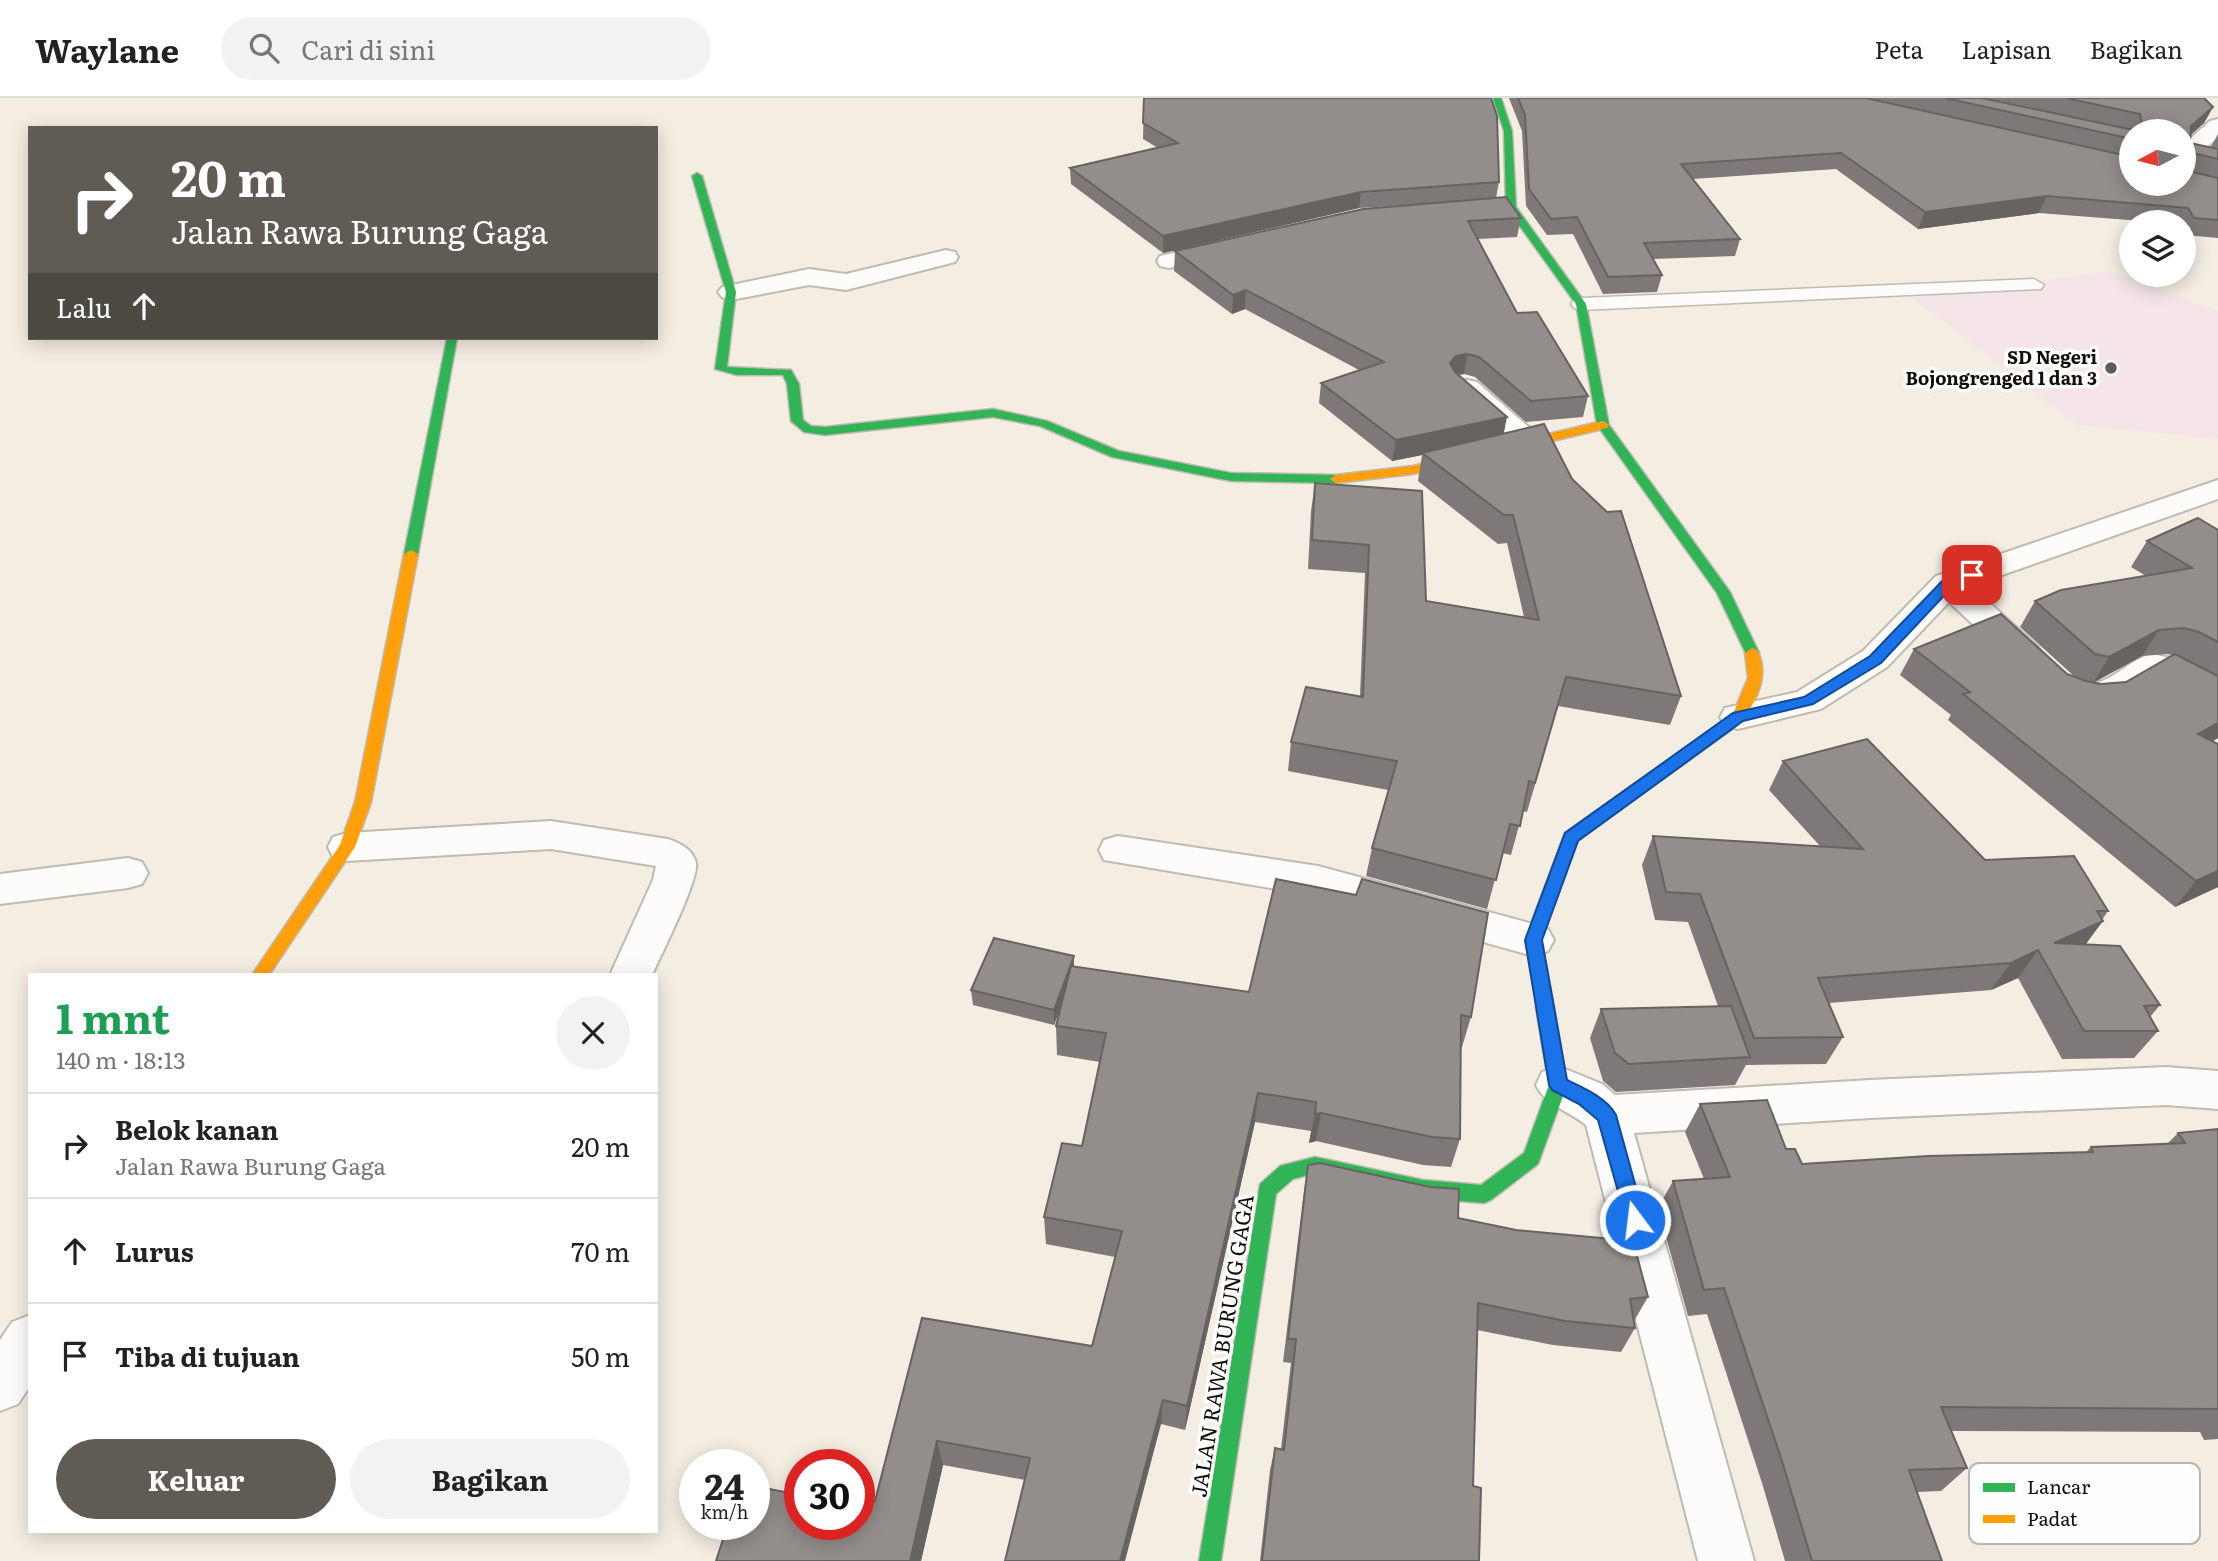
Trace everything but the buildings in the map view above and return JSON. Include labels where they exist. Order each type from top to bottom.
[{"type":"street","points":[[1483,209],[1511,207],[1508,131],[1497,98]]},
{"type":"street","points":[[2196,150],[2215,119]]},
{"type":"street","points":[[697,176],[731,292],[721,369],[731,373],[771,368],[787,372],[793,384],[797,421],[808,429],[825,431],[993,413],[1043,423],[1116,454],[1231,477],[1341,479],[1413,470],[1603,425]]},
{"type":"street","name":"JALAN RAWA BURUNG GAGA","points":[[1210,1561],[1267,1190],[1287,1172],[1315,1165],[1423,1189],[1485,1194],[1531,1158],[1558,1085],[1534,940],[1571,837],[1738,717],[1753,693],[1758,665],[1723,592],[1603,425],[1581,304],[1511,207]]},
{"type":"street","points":[[1169,261],[1251,243]]},
{"type":"street","points":[[731,292],[809,277],[846,282],[946,257]]},
{"type":"street","points":[[261,973],[347,847],[363,802],[452,340]]},
{"type":"street","points":[[1463,385],[1529,442]]},
{"type":"street","points":[[1738,717],[1808,701],[1875,659],[1948,583],[2218,489]]},
{"type":"street","points":[[1948,583],[2065,690],[2085,698],[2101,697],[2152,666],[2173,669],[2218,695]]},
{"type":"street","points":[[347,847],[551,835],[668,854],[676,863],[673,880],[632,973]]},
{"type":"street","points":[[1118,850],[1318,881],[1534,940]]},
{"type":"street","points":[[0,889],[128,873]]},
{"type":"street","points":[[1558,1085],[1586,1098],[1606,1115],[1726,1561]]},
{"type":"street","points":[[1606,1115],[1870,1099],[2166,1086],[2218,1090]]},
{"type":"street","points":[[0,1386],[28,1342]]},
{"type":"lane","points":[[1581,304],[2034,285]]},
{"type":"shaded area","name":"SD Negeri Bojongrenged 1 dan 3","points":[[2110,271],[2119,274],[2119,287],[2153,287],[2218,311],[2218,439],[2077,425],[1913,298]]},
{"type":"traffic: fast","points":[[1497,98],[1508,131],[1511,207],[1581,304],[1603,425],[1723,592],[1752,653]]},
{"type":"traffic: fast","points":[[697,176],[731,292],[721,369],[737,372],[787,372],[793,384],[797,421],[808,429],[825,431],[993,413],[1043,423],[1116,454],[1231,477],[1336,479]]},
{"type":"traffic: fast","points":[[411,554],[452,340]]},
{"type":"traffic: fast","points":[[1210,1561],[1267,1190],[1287,1172],[1315,1165],[1423,1189],[1484,1194],[1531,1158],[1558,1085],[1545,1007]]},
{"type":"traffic: slow","points":[[1336,479],[1413,470],[1603,425]]},
{"type":"traffic: slow","points":[[261,973],[347,847],[363,802],[411,554]]},
{"type":"traffic: slow","points":[[1545,1007],[1533,940],[1571,837],[1738,717],[1751,694],[1756,678],[1752,653]]},
{"type":"place","name":"SD Negeri Bojongrenged 1 dan 3","points":[[2111,368]]},
{"type":"route","points":[[1635,1220],[1606,1115],[1586,1098],[1558,1085],[1534,940],[1571,837],[1738,717],[1808,701],[1875,659],[1948,583],[1972,575]]}]
